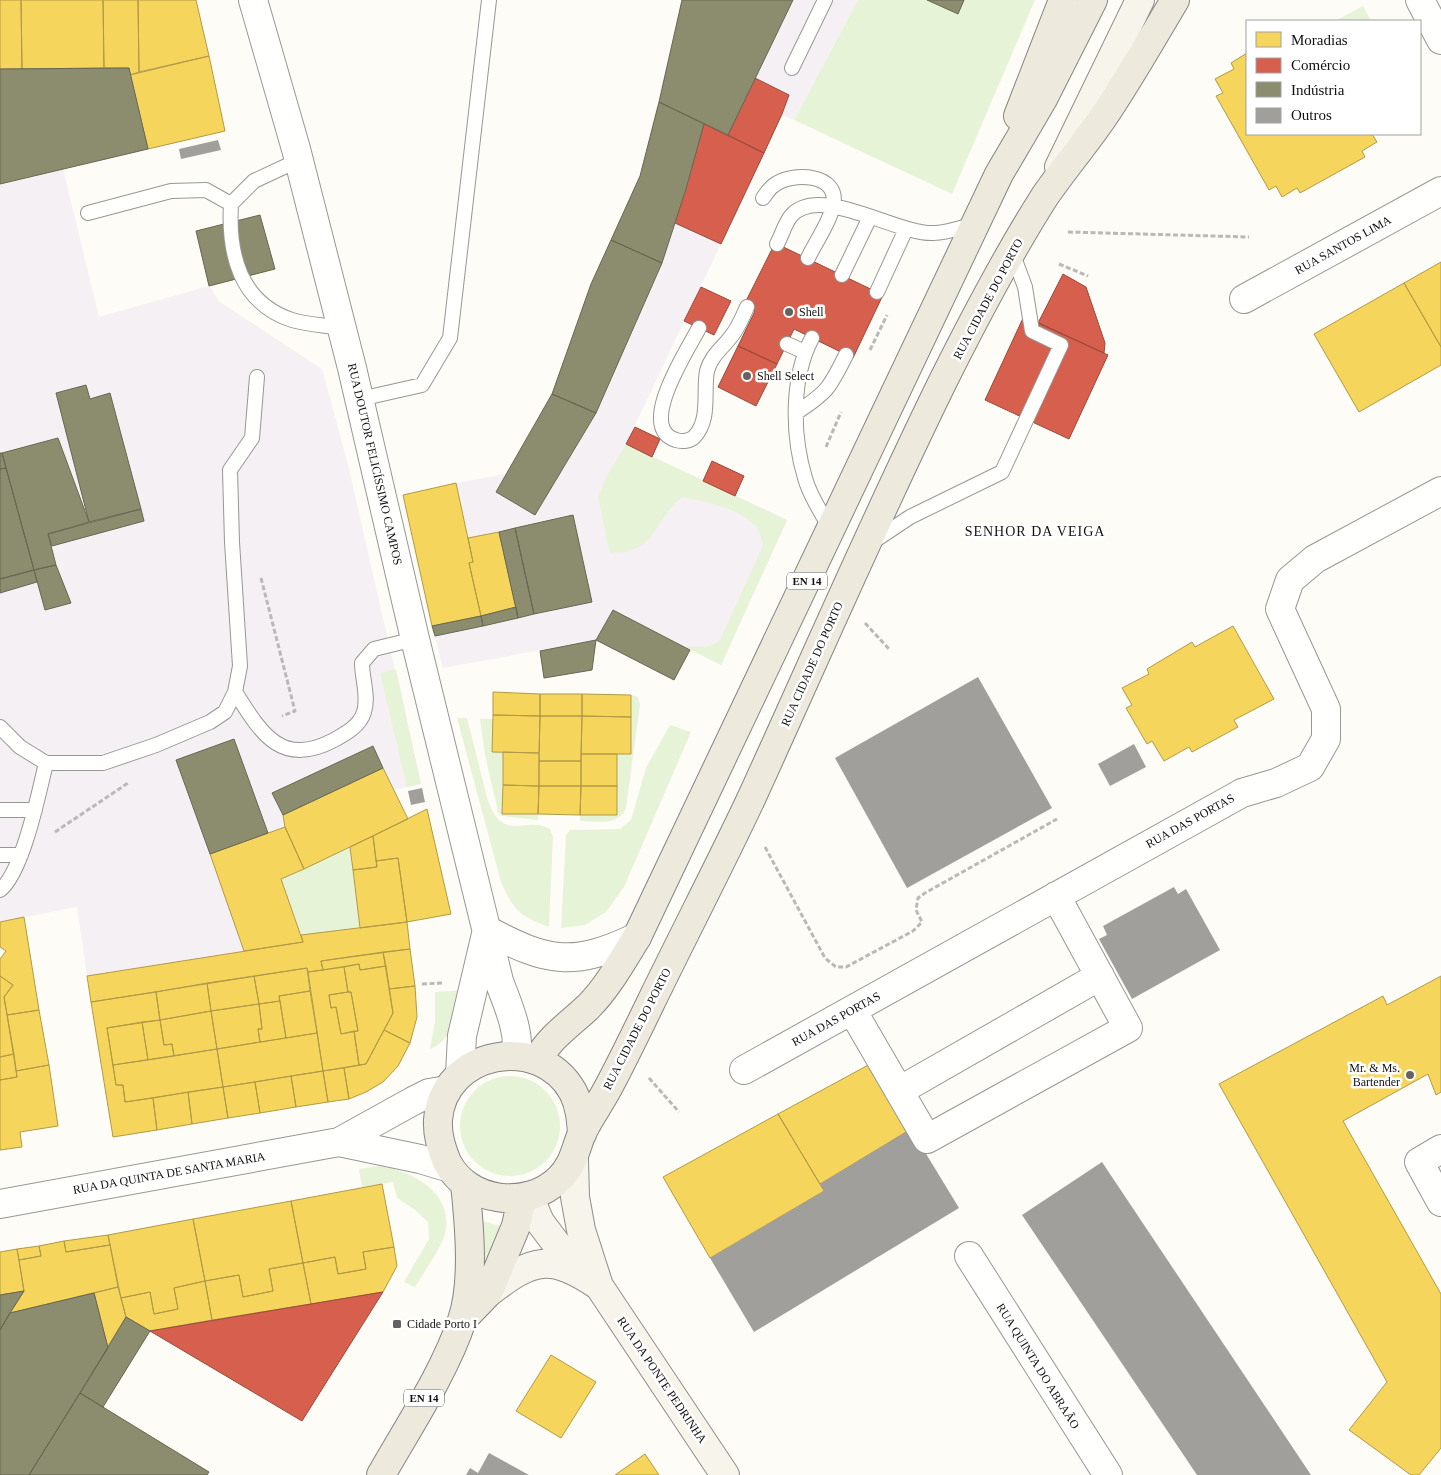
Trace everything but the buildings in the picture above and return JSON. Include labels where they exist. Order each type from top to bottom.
[{"type":"main road","points":[[999,174],[1026,92],[1063,0]]},
{"type":"main road","points":[[975,224],[999,174],[1043,99],[1093,0]]},
{"type":"main road","name":"RUA CIDADE DO PORTO","points":[[525,1197],[558,1180],[574,1160],[582,1134],[624,1058],[748,805],[945,378],[1012,252],[1046,195],[1102,118],[1175,0]]},
{"type":"main road","name":"EN 14","points":[[637,937],[975,224]]},
{"type":"main road","points":[[463,1319],[469,1246],[458,1176],[439,1143],[438,1116],[454,1082],[477,1063],[496,1056],[527,1058],[589,1006],[616,972],[637,937]]},
{"type":"main road","name":"RUA CIDADE DO PORTO","points":[[527,1058],[557,1072],[572,1090],[580,1111],[582,1134]]},
{"type":"main road","points":[[458,1176],[492,1196],[507,1199],[525,1197],[516,1226],[488,1293],[463,1319]]},
{"type":"main road","name":"EN 14","points":[[380,1475],[442,1364],[463,1319]]},
{"type":"street","name":"RUA DOUTOR FELICÍSSIMO CAMPOS","points":[[253,0],[299,160],[360,398],[415,640],[499,981],[515,1024],[518,1042],[527,1058]]},
{"type":"street","name":"RUA CIDADE DO PORTO","points":[[1046,195],[1140,0]]},
{"type":"street","points":[[1420,0],[1441,40]]},
{"type":"street","name":"RUA SANTOS LIMA","points":[[1244,299],[1441,191]]},
{"type":"street","name":"RUA DAS PORTAS","points":[[744,1070],[1242,792],[1276,783],[1310,767],[1326,739],[1326,709],[1280,609],[1290,580],[1315,559],[1441,491]]},
{"type":"street","points":[[852,1010],[928,1140],[1128,1028],[1056,896]]},
{"type":"street","name":"RUA DOUTOR FELICÍSSIMO CAMPOS","points":[[454,1082],[462,1036],[487,930]]},
{"type":"street","points":[[487,930],[520,948],[567,959],[608,951],[637,937]]},
{"type":"street","points":[[899,1090],[1100,976]]},
{"type":"street","name":"RUA DA QUINTA DE SANTA MARIA","points":[[0,1204],[339,1142],[413,1101],[454,1082]]},
{"type":"street","name":"RUA DA QUINTA DE SANTA MARIA","points":[[339,1142],[420,1159],[458,1176]]},
{"type":"street","points":[[1441,1149],[1419,1162],[1441,1202]]},
{"type":"street","name":"RUA DA PONTE PEDRINHA","points":[[574,1160],[576,1197],[581,1230],[600,1286],[725,1475]]},
{"type":"street","name":"RUA DA PONTE PEDRINHA","points":[[525,1197],[540,1222],[576,1270]]},
{"type":"street","name":"RUA QUINTA DO ABRAÃO","points":[[969,1256],[1108,1475]]},
{"type":"street","name":"RUA DA PONTE PEDRINHA","points":[[488,1293],[525,1268],[542,1263],[562,1265],[576,1270],[600,1286]]},
{"type":"lane","points":[[360,398],[422,385],[450,338],[489,0]]},
{"type":"lane","points":[[792,68],[825,0]]},
{"type":"lane","points":[[299,160],[254,181],[231,204],[230,230],[244,284],[258,302],[292,320],[342,328]]},
{"type":"lane","points":[[763,198],[773,186],[787,179],[803,176],[820,180],[829,186],[833,195],[834,206],[808,258]]},
{"type":"lane","points":[[88,213],[171,191],[206,190],[231,204]]},
{"type":"lane","points":[[778,244],[791,216],[802,208],[834,206],[849,208],[870,217],[906,228],[934,233],[975,224]]},
{"type":"lane","points":[[842,275],[870,217]]},
{"type":"lane","points":[[877,292],[906,228]]},
{"type":"lane","points":[[864,550],[888,530],[910,517],[1002,472],[1061,345],[1032,331],[1025,287],[1012,252]]},
{"type":"lane","points":[[699,328],[664,399],[659,416],[661,428],[668,438],[681,442],[694,438],[701,426],[705,412],[708,370],[714,354],[744,323],[747,307]]},
{"type":"lane","points":[[812,338],[801,366],[797,412],[798,450],[805,479],[831,531]]},
{"type":"lane","points":[[787,344],[805,352]]},
{"type":"lane","points":[[797,412],[823,396],[833,382],[846,355]]},
{"type":"lane","points":[[0,727],[20,747],[46,763],[103,763],[156,745],[225,712],[235,692],[240,666],[232,542],[230,470],[252,438],[257,377]]},
{"type":"lane","points":[[235,692],[256,725],[271,740],[287,750],[319,748],[349,732],[364,713],[366,696],[362,679],[362,663],[374,649],[415,640]]},
{"type":"lane","points":[[0,890],[5,886],[20,855],[35,810],[46,763]]},
{"type":"lane","points":[[0,810],[35,810]]},
{"type":"lane","points":[[0,855],[20,855]]},
{"type":"path","points":[[1068,232],[1249,237]]},
{"type":"path","points":[[1059,264],[1088,276]]},
{"type":"path","points":[[858,616],[888,649]]},
{"type":"path","points":[[764,846],[825,958],[836,967],[846,967],[914,931],[922,922],[916,910],[918,898],[925,893],[1057,819]]},
{"type":"path","points":[[422,984],[433,984]]},
{"type":"path","points":[[645,1074],[679,1112]]},
{"type":"shaded area","points":[[682,0],[858,0],[794,120],[782,115],[626,444],[787,520],[721,665],[613,610],[596,640],[443,668],[435,636],[483,625],[473,562],[456,483],[507,474],[550,401],[591,284],[640,176]]},
{"type":"shaded area","points":[[129,68],[148,149],[63,169],[99,317],[209,286],[220,302],[322,369],[348,465],[421,784],[394,790],[408,819],[281,879],[303,942],[87,976],[77,907],[0,922],[0,69]]},
{"type":"green space","points":[[858,0],[1035,0],[952,194],[794,120]]},
{"type":"green space","points":[[1363,6],[1370,20],[1337,20]]},
{"type":"green space","points":[[626,444],[787,520],[721,665],[685,647],[704,647],[719,642],[763,546],[760,533],[745,517],[735,512],[713,504],[682,497],[672,507],[646,542],[637,548],[625,552],[610,553],[598,497],[607,476]]},
{"type":"green space","points":[[396,669],[421,784],[407,787],[380,673]]},
{"type":"green space","points":[[631,695],[638,697],[640,705],[626,808],[618,818],[607,822],[580,821],[580,815],[617,814],[617,754],[631,754]]},
{"type":"green space","points":[[457,718],[467,718],[488,801],[494,814],[501,822],[508,825],[532,825],[550,829],[553,837],[549,927],[524,916],[514,906],[501,882]]},
{"type":"green space","points":[[480,719],[493,719],[492,752],[503,752],[502,813],[538,814],[538,820],[502,816],[498,812],[485,755]]},
{"type":"green space","points":[[670,725],[691,732],[624,887],[606,912],[585,925],[561,928],[566,835],[570,830],[620,829],[631,820],[646,768]]},
{"type":"green space","points":[[350,847],[360,928],[301,935],[281,879]]},
{"type":"green space","points":[[465,990],[457,1017],[450,1032],[438,1045],[430,1049],[435,1021],[435,992]]},
{"type":"green space","points":[[510,1076],[529,1080],[545,1091],[556,1107],[560,1126],[556,1145],[545,1161],[529,1172],[510,1176],[491,1172],[475,1161],[464,1145],[460,1126],[464,1107],[475,1091],[491,1080]]},
{"type":"green space","points":[[380,1166],[404,1172],[426,1185],[442,1203],[446,1215],[446,1229],[442,1243],[415,1287],[404,1282],[429,1239],[428,1222],[414,1209],[397,1198],[393,1182],[362,1187],[359,1169]]},
{"type":"green space","points":[[479,1220],[500,1226],[473,1293]]},
{"type":"place","name":"Shell","points":[[789,312]]},
{"type":"place","name":"Shell Select","points":[[747,376]]},
{"type":"place","name":"Mr. & Ms. Bartender","points":[[1410,1075]]},
{"type":"place","name":"Cidade Porto I","points":[[397,1324]]},
{"type":"district","name":"SENHOR DA VEIGA","points":[[1035,531]]}]
